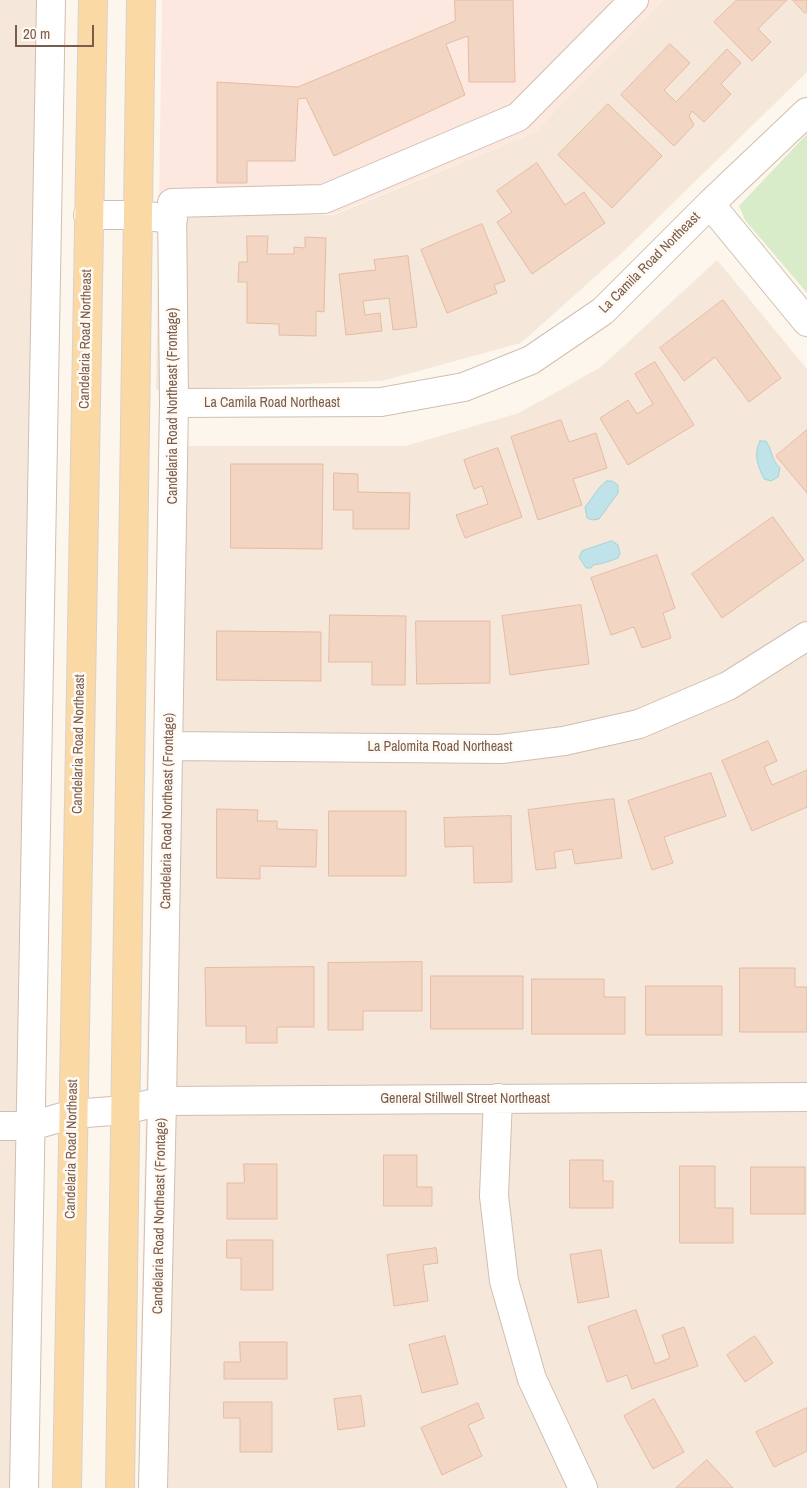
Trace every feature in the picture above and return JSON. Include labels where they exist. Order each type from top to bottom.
[{"type":"main road","name":"Candelaria Road Northeast","points":[[67,1488],[93,0]]},
{"type":"main road","points":[[120,1488],[141,0]]},
{"type":"street","points":[[24,1488],[51,0]]},
{"type":"street","points":[[88,215],[138,215],[173,219],[172,203],[324,199],[518,117],[634,0]]},
{"type":"street","name":"La Camila Road Northeast","points":[[174,403],[381,402],[464,386],[531,360],[603,311],[710,204],[807,112]]},
{"type":"street","points":[[710,204],[807,322]]},
{"type":"street","name":"Candelaria Road Northeast (Frontage)","points":[[153,1488],[169,746],[174,403],[173,219]]},
{"type":"street","name":"La Palomita Road Northeast","points":[[169,746],[500,749],[564,741],[639,724],[728,686],[807,636]]},
{"type":"street","name":"General Stillwell Street Northeast","points":[[0,1126],[31,1126],[73,1114],[125,1110],[162,1101],[807,1097]]},
{"type":"street","points":[[498,1098],[494,1196],[504,1281],[532,1379],[583,1488]]},
{"type":"shaded area","points":[[0,0],[63,0],[37,1488],[0,1488]]},
{"type":"shaded area","points":[[162,0],[663,0],[535,132],[334,214],[159,211]]},
{"type":"shaded area","points":[[663,0],[807,0],[807,72],[625,250],[521,343],[382,381],[156,390],[159,211],[334,215],[535,132]]},
{"type":"shaded area","points":[[717,260],[807,369],[807,1488],[138,1488],[160,446],[405,446],[519,413],[601,367]]},
{"type":"green space","points":[[807,134],[807,293],[745,220],[739,206]]},
{"type":"water","points":[[760,441],[766,441],[780,468],[778,477],[771,481],[764,479],[758,465],[757,451]]},
{"type":"water","points":[[607,481],[612,481],[618,485],[618,493],[599,519],[592,520],[587,518],[585,507],[599,488]]},
{"type":"water","points":[[612,541],[618,545],[620,553],[618,558],[586,568],[579,557],[582,551]]},
{"type":"building","points":[[455,0],[513,0],[515,82],[469,82],[468,36],[446,44],[465,95],[334,156],[306,98],[298,99],[295,161],[247,161],[247,183],[217,183],[217,82],[298,87],[455,21]]},
{"type":"building","points":[[737,0],[787,0],[758,29],[771,42],[752,61],[714,22]]},
{"type":"building","points":[[793,0],[807,0],[807,11],[805,13]]},
{"type":"building","points":[[670,44],[690,63],[664,90],[676,102],[727,49],[741,63],[721,84],[731,94],[704,122],[692,111],[689,116],[694,125],[674,146],[621,95]]},
{"type":"building","points":[[608,104],[662,156],[612,208],[558,155]]},
{"type":"building","points":[[537,163],[565,205],[584,192],[605,223],[532,274],[497,222],[512,212],[497,191]]},
{"type":"building","points":[[482,224],[505,281],[494,285],[497,293],[447,313],[421,250]]},
{"type":"building","points":[[247,236],[268,236],[267,254],[294,254],[294,247],[305,248],[305,237],[326,238],[324,312],[316,311],[316,336],[279,335],[279,324],[247,323],[247,282],[238,282],[239,262],[247,262]]},
{"type":"building","points":[[408,256],[417,327],[393,330],[389,298],[363,301],[365,315],[380,313],[382,331],[346,335],[339,274],[376,270],[374,260]]},
{"type":"building","points":[[723,300],[781,378],[749,402],[715,357],[684,381],[660,348]]},
{"type":"building","points":[[655,362],[694,425],[628,465],[600,418],[628,400],[637,414],[653,404],[635,374]]},
{"type":"building","points":[[561,420],[569,442],[596,433],[607,468],[573,479],[582,505],[538,520],[511,437]]},
{"type":"building","points":[[807,430],[807,493],[776,456]]},
{"type":"building","points":[[498,448],[522,517],[465,538],[456,515],[488,504],[482,486],[474,489],[464,460]]},
{"type":"building","points":[[231,464],[323,464],[322,549],[231,548]]},
{"type":"building","points":[[334,473],[358,474],[358,492],[410,493],[409,529],[353,529],[353,510],[334,510]]},
{"type":"building","points":[[773,517],[804,560],[722,618],[692,574]]},
{"type":"building","points":[[657,555],[675,608],[663,613],[671,638],[642,648],[634,627],[611,635],[591,578]]},
{"type":"building","points":[[581,605],[589,664],[510,675],[502,616]]},
{"type":"building","points":[[330,615],[406,616],[405,685],[372,685],[372,662],[329,662]]},
{"type":"building","points":[[416,621],[490,621],[490,683],[417,684]]},
{"type":"building","points":[[217,631],[321,632],[321,681],[217,680]]},
{"type":"building","points":[[768,741],[777,761],[764,767],[772,785],[807,770],[807,807],[752,831],[722,761]]},
{"type":"building","points":[[711,773],[726,816],[664,837],[673,863],[652,870],[628,801]]},
{"type":"building","points":[[614,799],[622,858],[575,864],[572,849],[554,852],[556,868],[536,870],[528,810]]},
{"type":"building","points":[[217,809],[258,810],[257,821],[277,821],[277,829],[317,830],[316,867],[260,866],[260,879],[217,878]]},
{"type":"building","points":[[329,811],[406,811],[406,876],[329,876]]},
{"type":"building","points":[[511,816],[512,882],[474,883],[473,846],[445,847],[444,818]]},
{"type":"building","points":[[422,962],[422,1011],[363,1011],[363,1030],[328,1030],[328,963]]},
{"type":"building","points":[[314,967],[314,1027],[277,1027],[277,1043],[246,1043],[246,1026],[206,1026],[205,968]]},
{"type":"building","points":[[740,968],[795,968],[795,987],[807,987],[807,1032],[740,1032]]},
{"type":"building","points":[[431,976],[523,976],[523,1029],[431,1029]]},
{"type":"building","points":[[532,979],[604,979],[604,997],[625,997],[625,1034],[532,1034]]},
{"type":"building","points":[[646,986],[722,986],[722,1035],[646,1035]]},
{"type":"building","points":[[384,1155],[417,1155],[417,1187],[432,1187],[432,1206],[384,1206]]},
{"type":"building","points":[[570,1160],[603,1160],[603,1181],[613,1181],[613,1208],[570,1208]]},
{"type":"building","points":[[244,1164],[277,1164],[277,1219],[227,1219],[227,1183],[244,1183]]},
{"type":"building","points":[[680,1166],[715,1166],[715,1208],[733,1208],[733,1243],[680,1243]]},
{"type":"building","points":[[751,1167],[805,1167],[805,1214],[751,1214]]},
{"type":"building","points":[[227,1240],[273,1240],[273,1290],[241,1290],[241,1258],[227,1258]]},
{"type":"building","points":[[436,1248],[438,1263],[423,1265],[428,1301],[394,1306],[387,1255]]},
{"type":"building","points":[[601,1250],[609,1297],[578,1303],[570,1255]]},
{"type":"building","points":[[636,1310],[655,1364],[670,1358],[662,1335],[684,1327],[698,1366],[632,1389],[627,1375],[607,1382],[588,1327]]},
{"type":"building","points":[[445,1336],[458,1384],[422,1393],[409,1345]]},
{"type":"building","points":[[755,1336],[773,1363],[745,1382],[727,1355]]},
{"type":"building","points":[[240,1342],[287,1342],[287,1379],[224,1379],[224,1362],[240,1362]]},
{"type":"building","points":[[361,1396],[365,1426],[338,1430],[334,1399]]},
{"type":"building","points":[[654,1399],[684,1452],[653,1469],[624,1416]]},
{"type":"building","points":[[224,1402],[272,1402],[272,1452],[240,1452],[240,1418],[224,1418]]},
{"type":"building","points":[[478,1403],[484,1418],[468,1425],[482,1456],[442,1475],[421,1428]]},
{"type":"building","points":[[807,1408],[807,1451],[774,1467],[756,1432]]},
{"type":"building","points":[[707,1460],[733,1488],[676,1488]]}]
